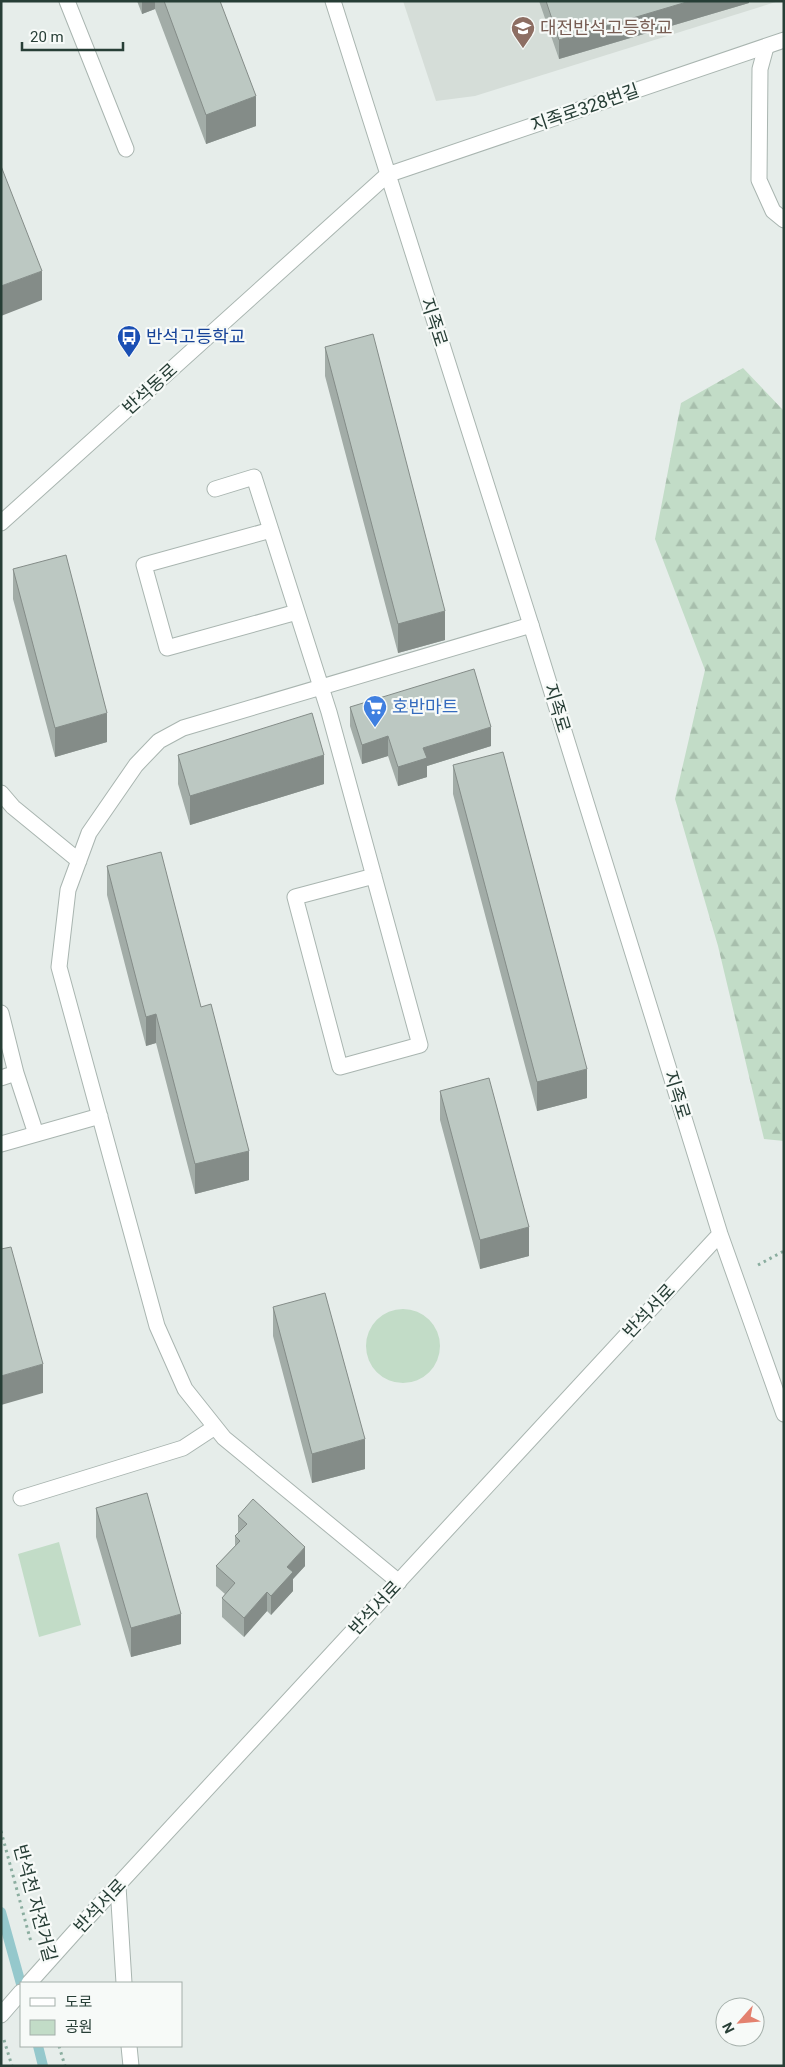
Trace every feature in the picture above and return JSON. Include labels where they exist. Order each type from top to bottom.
[{"type":"street","points":[[67,1],[126,149]]},
{"type":"street","name":"지족로","points":[[333,1],[531,624],[720,1234],[784,1414]]},
{"type":"street","name":"지족로328번길","points":[[387,175],[784,40]]},
{"type":"street","points":[[766,46],[760,69],[759,180],[773,211],[784,220]]},
{"type":"street","name":"반석동로","points":[[1,523],[387,175]]},
{"type":"street","points":[[215,489],[254,477],[321,687],[374,876],[420,1045],[340,1066],[295,897],[374,876]]},
{"type":"street","points":[[271,530],[144,565],[167,648],[297,612]]},
{"type":"street","points":[[399,1582],[224,1438],[185,1389],[157,1326],[59,967],[68,890],[89,833],[136,765],[159,741],[183,728],[531,624]]},
{"type":"street","points":[[1,793],[13,807],[79,861]]},
{"type":"street","points":[[1,1013],[16,1073],[36,1134]]},
{"type":"street","points":[[1,1078],[16,1073]]},
{"type":"street","points":[[1,1144],[100,1116]]},
{"type":"street","name":"반석서로","points":[[30,1982],[720,1234]]},
{"type":"street","points":[[21,1498],[183,1448],[215,1427]]},
{"type":"street","points":[[118,1886],[124,1982]]},
{"type":"street","points":[[1,2015],[20,1993]]},
{"type":"street","points":[[129,2047],[131,2066]]},
{"type":"path","name":"반석천 자전거길","points":[[1,1831],[33,1948]]},
{"type":"path","points":[[4,2039],[12,2066]]},
{"type":"path","points":[[59,2047],[65,2066]]},
{"type":"shaded area","name":"대전반석고등학교","points":[[403,1],[779,1],[475,96],[436,101]]},
{"type":"green space","points":[[743,368],[784,411],[784,1141],[764,1139],[718,946],[675,799],[705,670],[655,539],[681,403]]},
{"type":"green space","points":[[403,1309],[417,1312],[429,1320],[437,1332],[440,1346],[437,1360],[429,1372],[417,1380],[403,1383],[389,1380],[377,1372],[369,1360],[366,1346],[369,1332],[377,1320],[389,1312]]},
{"type":"green space","points":[[59,1542],[81,1625],[39,1637],[18,1554]]},
{"type":"building","points":[[164,1],[220,1],[256,96],[206,115]]},
{"type":"building","points":[[546,1],[690,1],[559,40]]},
{"type":"building","points":[[1,166],[42,271],[1,286]]},
{"type":"building","points":[[373,334],[445,611],[398,624],[325,347]]},
{"type":"building","points":[[66,555],[107,713],[55,728],[13,569]]},
{"type":"building","points":[[474,669],[491,727],[423,748],[427,758],[398,767],[388,736],[362,745],[350,707]]},
{"type":"building","points":[[312,713],[324,755],[190,796],[178,755]]},
{"type":"building","points":[[503,752],[587,1069],[537,1082],[453,765]]},
{"type":"building","points":[[161,852],[201,1007],[211,1004],[249,1151],[195,1164],[156,1014],[146,1017],[107,866]]},
{"type":"building","points":[[489,1078],[529,1227],[480,1240],[440,1091]]},
{"type":"building","points":[[11,1247],[43,1364],[1,1376],[1,1249]]},
{"type":"building","points":[[325,1293],[365,1439],[312,1454],[273,1307]]},
{"type":"building","points":[[147,1493],[181,1614],[131,1628],[96,1508]]},
{"type":"building","points":[[253,1499],[305,1547],[287,1567],[293,1572],[271,1596],[267,1592],[244,1618],[222,1598],[235,1583],[216,1566],[240,1541],[235,1536],[247,1524],[238,1516]]},
{"type":"waterway","points":[[1,1912],[20,1982]]},
{"type":"waterway","points":[[38,2047],[43,2066]]},
{"type":"place","name":"대전반석고등학교","points":[[523,49]]},
{"type":"place","name":"반석고등학교","points":[[129,358]]},
{"type":"place","name":"호반마트","points":[[375,728]]}]
